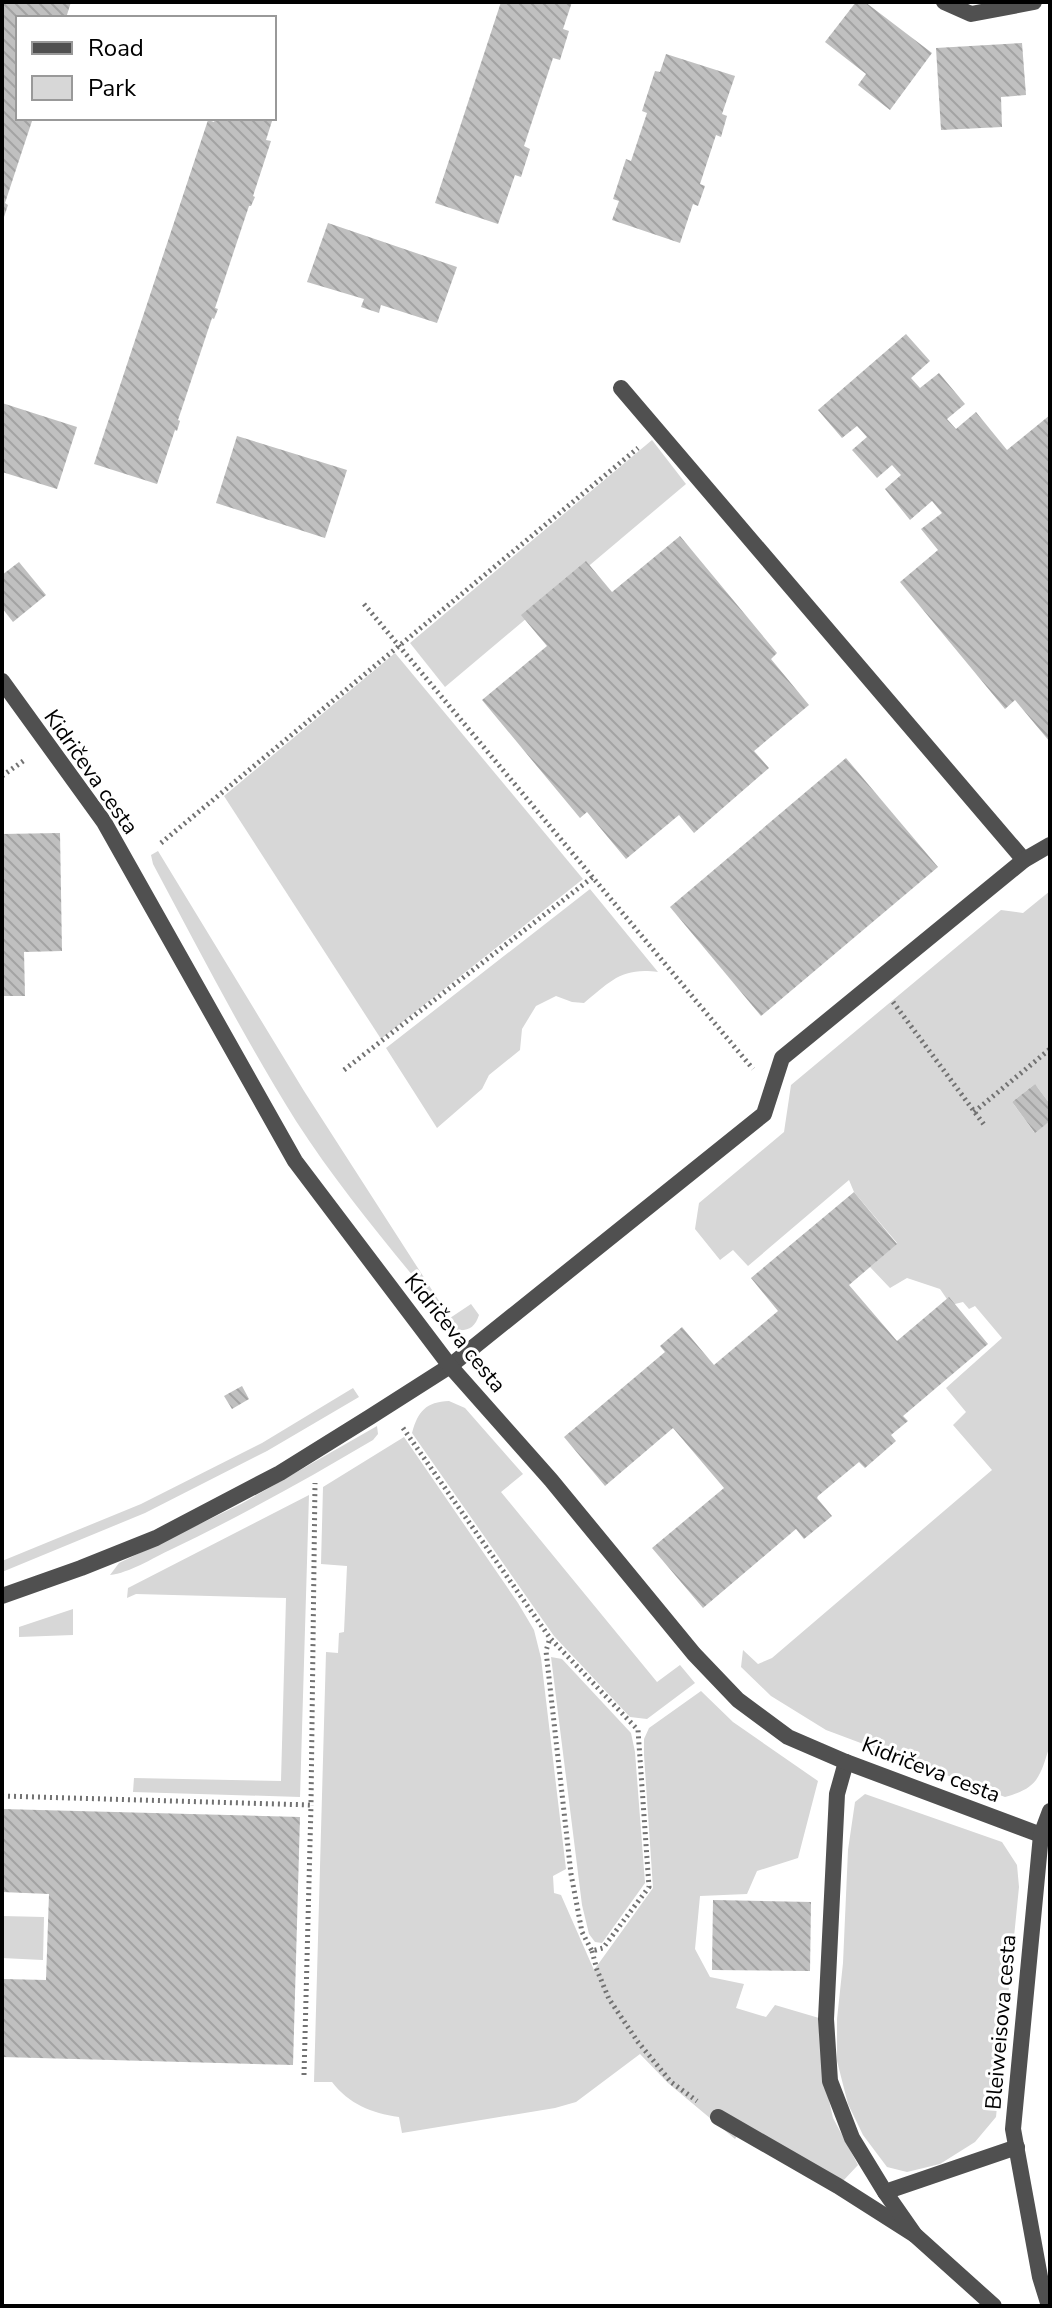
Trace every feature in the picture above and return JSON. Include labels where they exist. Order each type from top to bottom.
[{"type":"street","points":[[944,2],[971,14],[1034,2]]},
{"type":"street","points":[[621,388],[1024,860]]},
{"type":"street","name":"Kidričeva cesta","points":[[2,681],[104,822],[295,1161],[450,1366],[551,1480],[694,1654],[738,1700],[788,1737],[1041,1835]]},
{"type":"street","points":[[2,1596],[156,1538],[280,1473],[450,1366],[764,1114],[782,1058],[1024,860],[1050,845]]},
{"type":"street","points":[[846,1762],[836,1809],[826,2019],[830,2081],[852,2138],[915,2235]]},
{"type":"street","name":"Bleiweisova cesta","points":[[1049,2306],[1040,2277],[1013,2129],[1041,1835],[1050,1811]]},
{"type":"street","points":[[718,2117],[838,2186],[915,2235],[994,2306]]},
{"type":"street","points":[[885,2192],[1017,2147]]},
{"type":"path","points":[[161,843],[657,432]]},
{"type":"path","points":[[364,604],[771,1092]]},
{"type":"path","points":[[344,1070],[593,877]]},
{"type":"path","points":[[876,980],[985,1126]]},
{"type":"path","points":[[974,1112],[1050,1049]]},
{"type":"path","points":[[403,1428],[550,1638],[638,1730],[649,1887],[603,1948],[592,1951]]},
{"type":"path","points":[[304,2075],[315,1483]]},
{"type":"path","points":[[550,1638],[546,1651],[571,1874],[582,1932],[609,1999],[638,2042],[671,2082],[718,2117]]},
{"type":"path","points":[[2,1796],[311,1805]]},
{"type":"green space","points":[[652,440],[686,484],[445,687],[410,643]]},
{"type":"green space","points":[[395,653],[583,879],[381,1039],[224,796]]},
{"type":"green space","points":[[158,851],[304,1091],[450,1318],[471,1304],[479,1315],[471,1327],[457,1330],[350,1198],[313,1147],[240,1026],[153,864],[151,855]]},
{"type":"green space","points":[[590,889],[658,972],[625,974],[584,1003],[556,996],[536,1006],[522,1029],[520,1050],[489,1075],[482,1089],[437,1128],[386,1048]]},
{"type":"green space","points":[[1050,891],[1050,1104],[1035,1084],[1012,1102],[1034,1132],[1050,1121],[1050,1745],[1044,1765],[1032,1785],[1005,1797],[826,1730],[771,1696],[741,1667],[743,1650],[758,1664],[772,1658],[992,1470],[953,1425],[966,1412],[946,1388],[1002,1338],[975,1306],[969,1309],[963,1302],[951,1305],[940,1289],[907,1278],[890,1288],[870,1267],[897,1243],[854,1192],[849,1180],[748,1266],[733,1250],[720,1260],[695,1229],[699,1203],[784,1132],[791,1085],[1001,910],[1023,913]]},
{"type":"green space","points":[[353,1388],[359,1397],[267,1451],[145,1513],[2,1572],[2,1561],[141,1504],[262,1443]]},
{"type":"green space","points":[[449,1401],[465,1408],[523,1474],[501,1492],[657,1682],[680,1665],[695,1683],[647,1719],[630,1717],[554,1636],[412,1433],[424,1409],[434,1403]]},
{"type":"green space","points":[[377,1426],[378,1434],[373,1440],[299,1483],[141,1565],[110,1575],[119,1563],[241,1504]]},
{"type":"green space","points":[[404,1437],[534,1630],[541,1658],[566,1869],[553,1876],[554,1893],[561,1895],[594,1970],[653,1888],[644,1755],[644,1739],[649,1728],[701,1691],[733,1722],[818,1781],[798,1858],[757,1871],[747,1894],[700,1896],[695,1949],[710,1977],[744,1984],[736,2008],[766,2017],[775,2005],[819,2018],[823,2074],[833,2118],[858,2165],[842,2182],[744,2126],[735,2139],[668,2083],[640,2054],[576,2102],[402,2133],[399,2117],[361,2106],[332,2082],[314,2082],[326,1652],[338,1653],[339,1633],[344,1632],[347,1566],[321,1564],[323,1487]]},
{"type":"green space","points":[[309,1495],[300,1797],[133,1792],[134,1778],[281,1781],[286,1598],[136,1594],[127,1598],[128,1588]]},
{"type":"green space","points":[[73,1609],[73,1635],[19,1637],[19,1627]]},
{"type":"green space","points":[[551,1657],[562,1659],[631,1733],[635,1752],[645,1883],[602,1943],[595,1942],[589,1934],[582,1905]]},
{"type":"green space","points":[[865,1794],[1002,1842],[1017,1865],[1019,1887],[996,2117],[975,2142],[940,2164],[907,2172],[887,2167],[863,2135],[848,2104],[837,2061],[848,1850],[855,1802]]},
{"type":"green space","points":[[2,1916],[44,1917],[43,1960],[2,1958]]},
{"type":"building","points":[[2,2],[71,2],[67,16],[16,16],[16,120],[32,120],[5,203],[8,205],[3,220]]},
{"type":"building","points":[[501,2],[572,2],[563,29],[569,31],[560,60],[553,58],[524,146],[530,149],[521,177],[515,175],[498,224],[435,203]]},
{"type":"building","points":[[856,2],[865,2],[932,53],[890,110],[858,85],[866,74],[825,42]]},
{"type":"building","points":[[1022,43],[1026,95],[1001,97],[1002,127],[941,130],[936,48]]},
{"type":"building","points":[[666,54],[735,76],[722,114],[727,116],[721,137],[716,135],[700,184],[705,186],[698,206],[693,204],[680,243],[612,220],[619,201],[613,199],[626,159],[631,161],[647,113],[642,111],[655,71],[660,72]]},
{"type":"building","points":[[208,120],[272,120],[266,140],[271,141],[255,197],[249,206],[215,308],[218,309],[212,318],[157,484],[94,464]]},
{"type":"building","points":[[328,223],[457,267],[437,323],[381,305],[379,313],[361,307],[364,299],[307,282]]},
{"type":"building","points":[[906,334],[930,361],[911,378],[920,388],[939,373],[965,404],[947,419],[956,429],[976,412],[1007,450],[1050,415],[1050,742],[1015,700],[1005,709],[900,582],[938,550],[921,529],[942,513],[932,501],[910,520],[885,489],[901,475],[892,465],[877,478],[852,450],[867,437],[857,426],[842,438],[818,410]]},
{"type":"building","points":[[2,403],[77,427],[57,489],[2,472]]},
{"type":"building","points":[[237,436],[347,470],[325,538],[216,503]]},
{"type":"building","points":[[680,536],[777,653],[771,659],[809,705],[754,751],[769,768],[694,833],[679,815],[626,859],[587,812],[580,818],[482,700],[547,646],[521,615],[586,561],[612,592]]},
{"type":"building","points":[[19,562],[46,595],[13,622],[2,608],[2,575]]},
{"type":"building","points":[[846,758],[938,867],[761,1016],[670,907]]},
{"type":"building","points":[[60,833],[62,951],[24,952],[25,996],[2,996],[2,834]]},
{"type":"building","points":[[1035,1084],[1050,1104],[1050,1121],[1035,1133],[1012,1102]]},
{"type":"building","points":[[854,1192],[897,1244],[849,1285],[897,1341],[949,1297],[988,1344],[903,1416],[908,1421],[891,1435],[896,1441],[865,1468],[859,1462],[818,1496],[832,1516],[804,1539],[796,1529],[703,1608],[652,1548],[724,1488],[673,1428],[605,1486],[564,1437],[665,1352],[660,1346],[682,1327],[714,1365],[778,1311],[751,1278]]},
{"type":"building","points":[[242,1386],[249,1399],[232,1409],[224,1396]]},
{"type":"building","points":[[2,1809],[300,1817],[293,2065],[2,2057],[2,1979],[46,1980],[49,1894],[2,1892]]},
{"type":"building","points":[[713,1900],[811,1902],[810,1971],[712,1970]]}]
